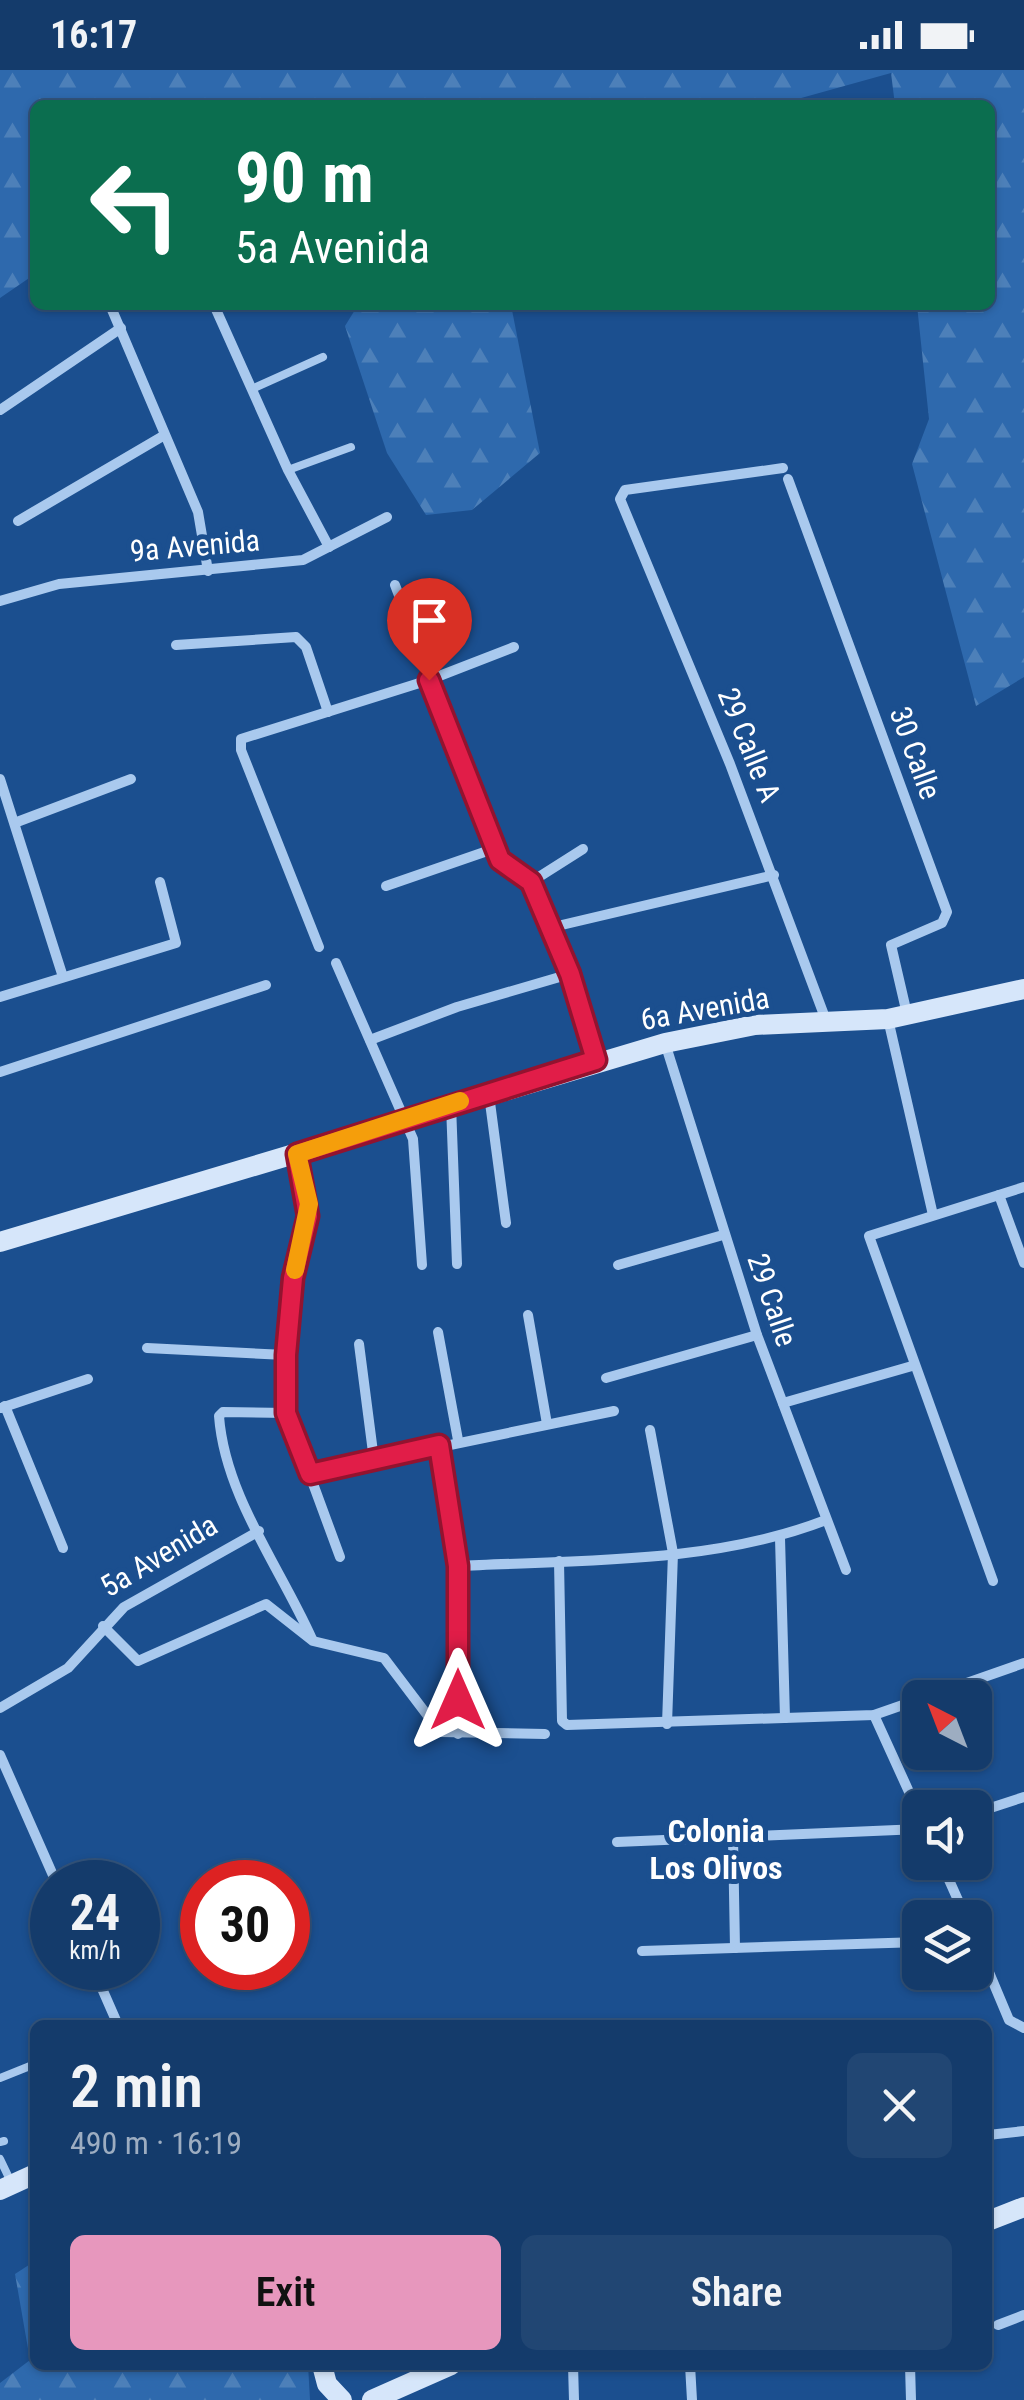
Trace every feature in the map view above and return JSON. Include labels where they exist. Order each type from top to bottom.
[{"type":"street","points":[[112,310],[200,518],[208,572]]},
{"type":"street","points":[[216,310],[288,470],[329,547]]},
{"type":"street","points":[[0,410],[121,328]]},
{"type":"street","points":[[18,521],[163,436]]},
{"type":"street","name":"29 Calle A","points":[[786,474],[625,490],[620,500],[774,875],[828,1024]]},
{"type":"street","name":"30 Calle","points":[[786,474],[946,912],[942,923],[891,944],[898,1017],[933,1214]]},
{"type":"street","name":"9a Avenida","points":[[0,602],[72,582],[303,560],[387,516]]},
{"type":"street","points":[[395,585],[496,848],[504,865],[531,882],[570,974],[596,1060]]},
{"type":"street","points":[[176,645],[303,640],[328,712]]},
{"type":"street","points":[[319,948],[241,739],[429,680],[514,648]]},
{"type":"street","points":[[0,779],[64,976]]},
{"type":"street","points":[[17,822],[132,779]]},
{"type":"street","points":[[386,886],[496,848]]},
{"type":"street","points":[[531,882],[582,849]]},
{"type":"street","points":[[549,928],[774,875]]},
{"type":"street","points":[[0,998],[176,944],[160,882]]},
{"type":"street","points":[[336,963],[401,1120],[413,1139],[422,1266]]},
{"type":"street","points":[[370,1040],[457,1007],[570,974]]},
{"type":"street","points":[[0,1072],[266,985]]},
{"type":"street","name":"6a Avenida","points":[[0,1242],[596,1060],[755,1026],[898,1017],[1024,989]]},
{"type":"street","name":"29 Calle","points":[[665,1043],[757,1336],[846,1570]]},
{"type":"street","points":[[489,1092],[506,1223]]},
{"type":"street","points":[[451,1104],[457,1264]]},
{"type":"street","points":[[297,1154],[308,1216],[293,1278],[286,1355],[286,1413],[340,1558]]},
{"type":"street","points":[[993,1580],[868,1245],[874,1231],[1024,1188]]},
{"type":"street","points":[[999,1195],[1024,1262]]},
{"type":"street","points":[[618,1265],[723,1235]]},
{"type":"street","points":[[528,1315],[548,1424]]},
{"type":"street","points":[[438,1332],[458,1440]]},
{"type":"street","points":[[606,1378],[757,1336]]},
{"type":"street","points":[[359,1344],[374,1460]]},
{"type":"street","points":[[147,1348],[286,1355]]},
{"type":"street","points":[[783,1402],[912,1366]]},
{"type":"street","points":[[64,1548],[3,1407],[88,1380]]},
{"type":"street","points":[[310,1474],[614,1410]]},
{"type":"street","points":[[286,1413],[223,1412],[219,1416],[224,1463],[313,1641]]},
{"type":"street","points":[[650,1430],[673,1553],[667,1724]]},
{"type":"street","points":[[439,1445],[458,1566],[458,1734]]},
{"type":"street","points":[[458,1566],[673,1553],[780,1538],[826,1520]]},
{"type":"street","name":"5a Avenida","points":[[0,1708],[68,1668],[124,1607],[260,1531]]},
{"type":"street","points":[[780,1538],[785,1718]]},
{"type":"street","points":[[559,1561],[562,1721],[567,1725],[874,1715],[902,1705]]},
{"type":"street","points":[[104,1626],[134,1660],[144,1660],[266,1604],[313,1641],[384,1658],[434,1727],[458,1734],[545,1734]]},
{"type":"street","points":[[974,1680],[1024,1663]]},
{"type":"street","points":[[874,1715],[908,1790]]},
{"type":"street","points":[[0,1755],[46,1860]]},
{"type":"street","points":[[992,1807],[1024,1797]]},
{"type":"street","points":[[617,1842],[902,1830]]},
{"type":"street","points":[[734,1838],[736,1948]]},
{"type":"street","points":[[642,1952],[902,1943]]},
{"type":"street","points":[[992,1980],[1009,2020],[1024,2028]]},
{"type":"street","points":[[103,1990],[116,2020]]},
{"type":"street","points":[[992,2136],[1024,2132]]},
{"type":"street","points":[[6,2188],[30,2176]]},
{"type":"street","points":[[992,2219],[1024,2207]]},
{"type":"street","points":[[998,2325],[1024,2315]]},
{"type":"street","points":[[323,2370],[326,2384],[340,2400]]},
{"type":"street","points":[[372,2400],[415,2391],[444,2370]]},
{"type":"street","points":[[572,2370],[574,2400]]},
{"type":"street","points":[[690,2370],[692,2400]]},
{"type":"street","points":[[910,2370],[911,2400]]},
{"type":"lane","points":[[254,388],[323,357]]},
{"type":"lane","points":[[288,470],[351,447]]},
{"type":"lane","points":[[0,2078],[30,2066]]},
{"type":"lane","points":[[0,2159],[6,2188]]},
{"type":"green space","points":[[0,70],[1024,70],[1024,677],[976,706],[912,464],[929,419],[918,310],[995,310],[995,100],[894,100],[891,73],[794,100],[30,100],[30,277],[0,298]]},
{"type":"green space","points":[[355,310],[512,310],[540,453],[472,510],[426,515],[387,453],[345,326]]},
{"type":"green space","points":[[30,2264],[30,2360],[15,2274]]},
{"type":"green space","points":[[30,2360],[30,2370],[308,2370],[310,2400],[0,2400],[0,2383]]},
{"type":"slow traffic","points":[[295,1270],[309,1204],[297,1154],[460,1101]]},
{"type":"district","name":"Colonia Los Olivos","points":[[716,1850]]},
{"type":"route","points":[[429,680],[500,860],[531,882],[570,974],[596,1060],[297,1154],[309,1204],[293,1278],[286,1355],[286,1413],[310,1474],[439,1445],[458,1566],[458,1700]]}]
